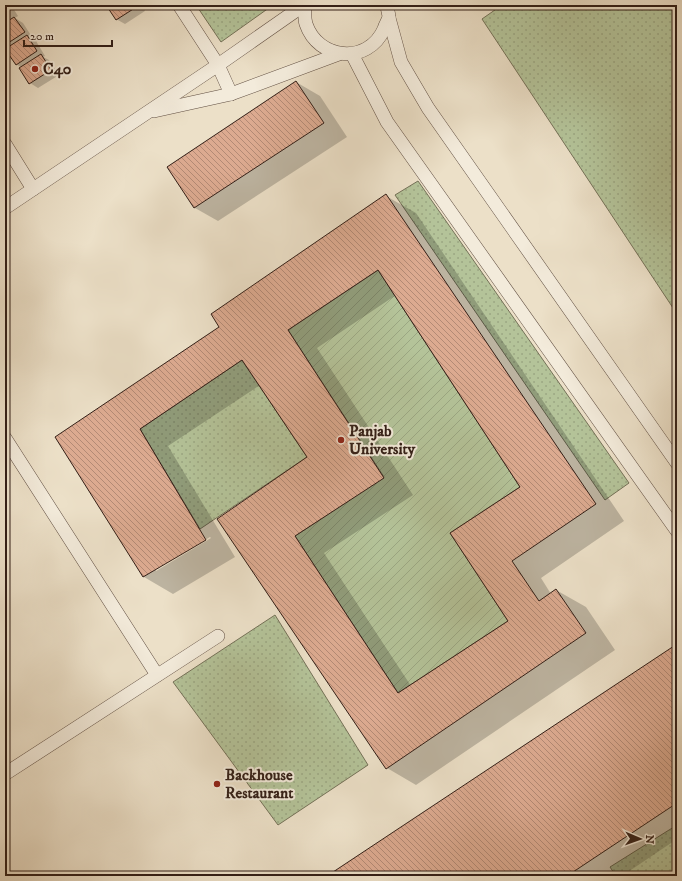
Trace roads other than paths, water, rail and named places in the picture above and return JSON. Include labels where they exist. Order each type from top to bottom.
[{"type":"lane","points":[[179,5],[218,65],[231,94]]},
{"type":"lane","points":[[5,208],[305,5]]},
{"type":"lane","points":[[305,5],[305,22],[311,36],[324,48],[339,54]]},
{"type":"lane","points":[[147,112],[231,94],[339,54],[352,54],[370,47],[381,34],[388,11]]},
{"type":"lane","points":[[388,11],[401,62],[428,108],[677,463]]},
{"type":"lane","points":[[352,54],[387,122],[677,531]]},
{"type":"lane","points":[[5,144],[33,189]]},
{"type":"lane","points":[[5,438],[157,675]]},
{"type":"lane","points":[[5,774],[218,636]]},
{"type":"place","name":"C40","points":[[35,69]]},
{"type":"place","name":"Panjab University","points":[[341,440]]},
{"type":"place","name":"Backhouse Restaurant","points":[[217,784]]}]
